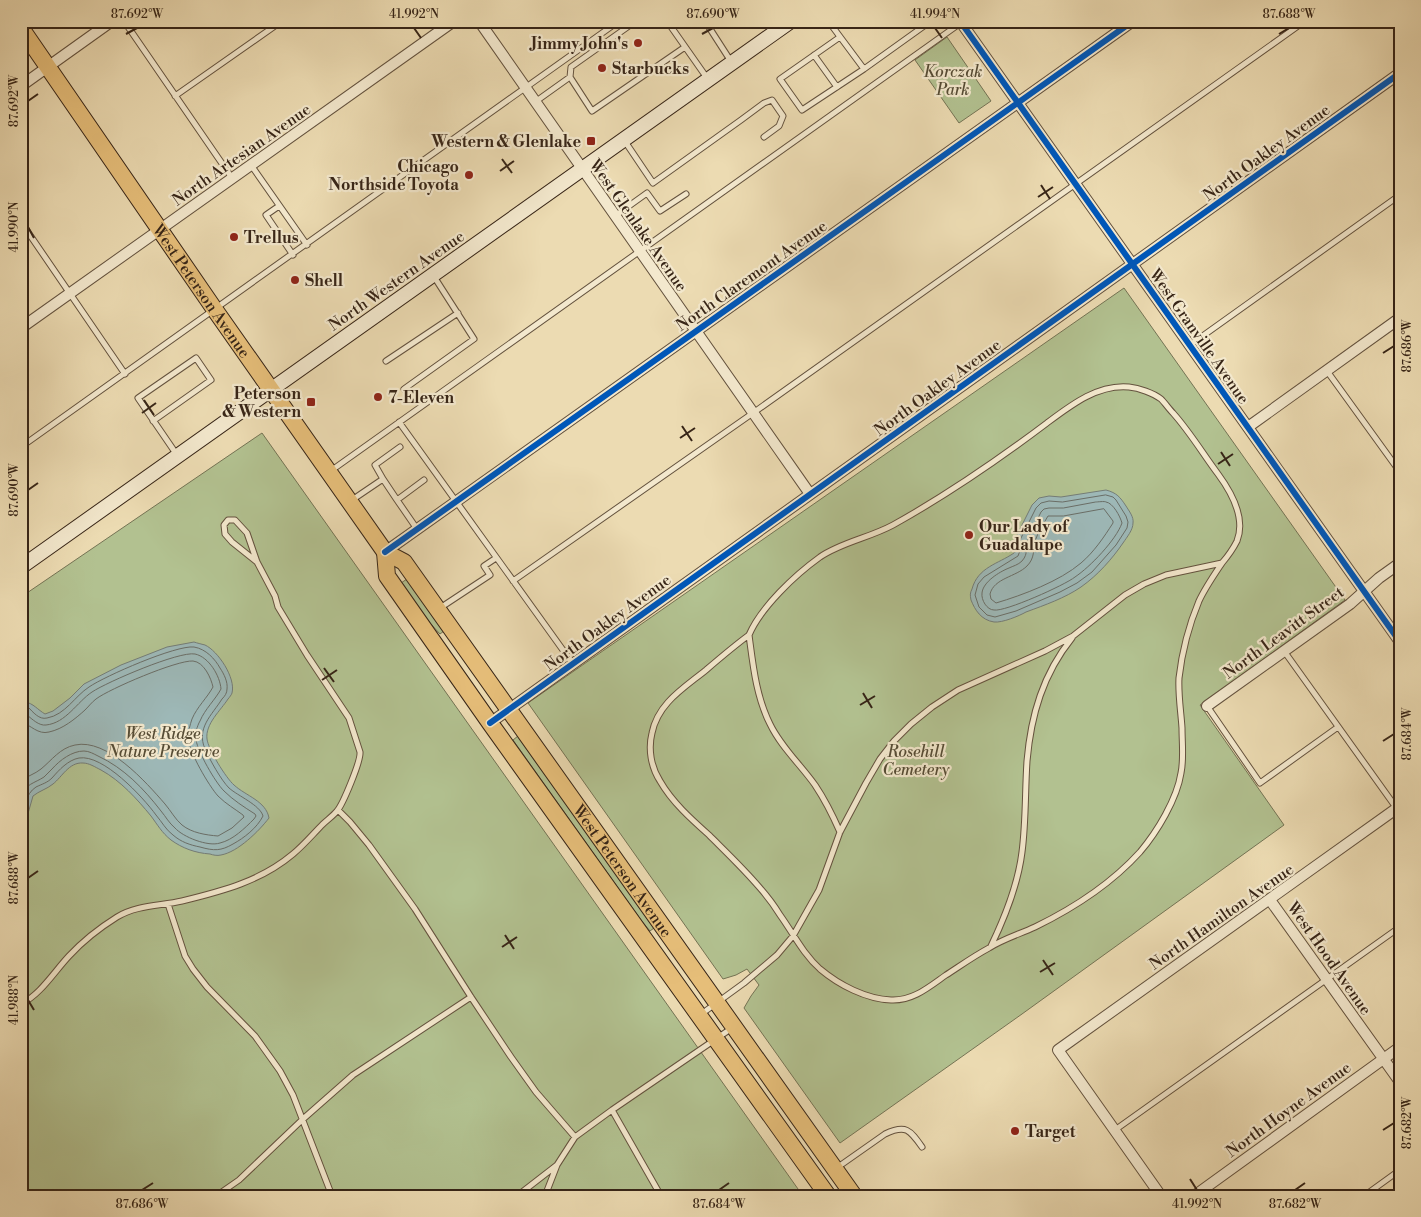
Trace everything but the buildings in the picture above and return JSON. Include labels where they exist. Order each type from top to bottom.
[{"type":"main road","name":"North Western Avenue","points":[[21,567],[791,21]]},
{"type":"main road","name":"West Peterson Avenue","points":[[21,28],[270,390],[385,552],[404,562],[854,1196]]},
{"type":"main road","name":"West Peterson Avenue","points":[[385,552],[387,576],[828,1196]]},
{"type":"street","points":[[21,86],[112,21]]},
{"type":"street","name":"North Artesian Avenue","points":[[21,328],[454,21]]},
{"type":"street","name":"West Glenlake Avenue","points":[[479,21],[810,494]]},
{"type":"street","name":"North Claremont Avenue","points":[[385,552],[1133,21]]},
{"type":"street","name":"West Granville Avenue","points":[[961,22],[1400,642]]},
{"type":"street","name":"North Oakley Avenue","points":[[490,723],[1400,73]]},
{"type":"street","points":[[1248,427],[1400,318]]},
{"type":"street","name":"North Leavitt Street","points":[[1207,706],[1346,606],[1400,563]]},
{"type":"street","name":"North Hamilton Avenue","points":[[1115,1130],[1058,1050],[1399,809]]},
{"type":"street","name":"West Hood Avenue","points":[[1270,900],[1400,1082]]},
{"type":"street","name":"North Hoyne Avenue","points":[[1194,1196],[1400,1047]]},
{"type":"street","points":[[1115,1130],[1161,1196]]},
{"type":"lane","points":[[124,21],[233,179]]},
{"type":"lane","points":[[175,96],[282,21]]},
{"type":"lane","points":[[21,447],[619,21]]},
{"type":"lane","points":[[636,21],[571,67],[570,77],[592,111],[685,47]]},
{"type":"lane","points":[[667,21],[708,80]]},
{"type":"lane","points":[[705,21],[732,63]]},
{"type":"lane","points":[[819,21],[831,23],[864,69]]},
{"type":"lane","points":[[840,37],[780,79],[802,110],[932,21]]},
{"type":"lane","points":[[514,581],[754,413],[1305,21]]},
{"type":"lane","points":[[329,473],[961,22]]},
{"type":"lane","points":[[814,55],[837,87]]},
{"type":"lane","points":[[535,102],[570,77]]},
{"type":"lane","points":[[615,216],[647,193],[652,183],[749,114],[772,100],[783,116],[779,126],[764,137]]},
{"type":"lane","points":[[623,140],[652,183]]},
{"type":"lane","points":[[251,165],[306,245]]},
{"type":"lane","points":[[647,193],[660,211],[686,194]]},
{"type":"lane","points":[[1190,345],[1400,195]]},
{"type":"lane","points":[[279,206],[266,215],[293,255]]},
{"type":"lane","points":[[21,222],[125,374]]},
{"type":"lane","points":[[404,389],[474,338],[433,275]]},
{"type":"lane","points":[[386,361],[458,313]]},
{"type":"lane","points":[[153,421],[210,380],[196,358],[138,398],[153,421],[177,456]]},
{"type":"lane","points":[[1327,370],[1400,472]]},
{"type":"lane","points":[[1129,387],[1145,391],[1161,399],[1224,482],[1239,517],[1240,529],[1237,540],[1199,600],[1183,653],[1179,681],[1183,755],[1181,775],[1173,798],[1159,827],[1142,850],[1121,872],[1095,892],[1061,914],[990,946],[926,990],[909,998],[892,1000],[857,992],[820,969],[808,957],[760,888],[667,792],[652,766],[651,734],[656,718],[665,704],[749,635],[754,623],[776,597],[821,557],[835,549],[888,527],[916,512],[950,492],[1081,399],[1096,392],[1112,388],[1129,387]]},
{"type":"lane","points":[[399,422],[573,664]]},
{"type":"lane","points":[[400,447],[375,465],[382,479],[417,529]]},
{"type":"lane","points":[[350,502],[382,479]]},
{"type":"lane","points":[[397,500],[424,480]]},
{"type":"lane","points":[[21,1004],[39,991],[71,954],[116,918],[126,912],[149,905],[168,904],[252,881],[274,869],[295,853],[338,810],[358,765],[360,752],[349,718],[278,607],[275,596],[257,562],[247,533],[235,520],[228,520],[224,525],[225,534],[257,562]]},
{"type":"lane","points":[[438,610],[490,575],[484,566],[496,558]]},
{"type":"lane","points":[[699,1015],[744,984],[777,955],[793,936],[819,890],[840,832],[880,759],[911,724],[958,690],[1045,651],[1073,636],[1125,595],[1144,584],[1166,575],[1222,563]]},
{"type":"lane","points":[[749,635],[754,675],[769,723],[778,738],[815,786],[840,832]]},
{"type":"lane","points":[[990,946],[1006,912],[1022,855],[1027,762],[1036,708],[1053,665],[1073,636]]},
{"type":"lane","points":[[1284,651],[1399,809]]},
{"type":"lane","points":[[1207,706],[1260,783],[1338,727]]},
{"type":"lane","points":[[338,810],[369,845],[415,909],[510,1057],[575,1137]]},
{"type":"lane","points":[[168,904],[177,934],[189,963],[207,987],[255,1036],[267,1051],[293,1095],[332,1196]]},
{"type":"lane","points":[[1115,1130],[1400,927]]},
{"type":"lane","points":[[216,1196],[239,1180],[303,1119],[353,1075],[470,997]]},
{"type":"lane","points":[[545,1196],[557,1165],[575,1137],[734,1027]]},
{"type":"lane","points":[[612,1110],[661,1196]]},
{"type":"lane","points":[[835,1169],[885,1134],[901,1128],[915,1136],[922,1147]]},
{"type":"lane","points":[[517,1196],[557,1165]]},
{"type":"lane","points":[[1364,1196],[1400,1170]]},
{"type":"green space","name":"Korczak Park","points":[[947,37],[991,101],[959,123],[915,60]]},
{"type":"green space","name":"Rosehill Cemetery","points":[[1124,288],[1345,600],[1200,705],[1284,825],[840,1143],[744,1008],[759,985],[747,969],[723,979],[528,703]]},
{"type":"green space","name":"West Ridge Nature Preserve","points":[[262,433],[803,1196],[21,1196],[21,597]]},
{"type":"green space","points":[[407,579],[444,631],[440,634],[401,583]]},
{"type":"green space","points":[[518,736],[654,928],[650,931],[513,740]]},
{"type":"water","points":[[1106,490],[1116,494],[1122,500],[1131,514],[1133,526],[1123,543],[1099,572],[1068,595],[1010,619],[994,622],[985,619],[979,614],[970,597],[975,582],[989,567],[1014,553],[1016,547],[1014,541],[1032,505],[1039,498],[1049,496],[1061,497]]},
{"type":"water","points":[[194,642],[205,645],[215,653],[229,673],[233,687],[232,694],[208,728],[208,744],[218,763],[231,781],[264,807],[269,818],[265,823],[248,840],[228,853],[217,855],[189,850],[168,837],[140,803],[115,779],[94,766],[78,763],[70,767],[53,784],[33,796],[21,838],[21,705],[25,702],[28,703],[45,714],[53,711],[70,698],[84,684],[121,665],[167,647]]},
{"type":"cycle path","points":[[960,21],[1400,642]]},
{"type":"cycle path","points":[[385,552],[1133,21]]},
{"type":"cycle path","points":[[490,723],[1400,73]]},
{"type":"place","name":"Jimmy John's","points":[[638,43]]},
{"type":"place","name":"Starbucks","points":[[602,68]]},
{"type":"place","name":"Western & Glenlake","points":[[591,141]]},
{"type":"place","name":"Chicago Northside Toyota","points":[[469,175]]},
{"type":"place","name":"Trellus","points":[[234,237]]},
{"type":"place","name":"Shell","points":[[295,280]]},
{"type":"place","name":"7-Eleven","points":[[378,397]]},
{"type":"place","name":"Peterson & Western","points":[[311,402]]},
{"type":"place","name":"Our Lady of Guadalupe","points":[[969,535]]},
{"type":"place","name":"Target","points":[[1015,1131]]}]
